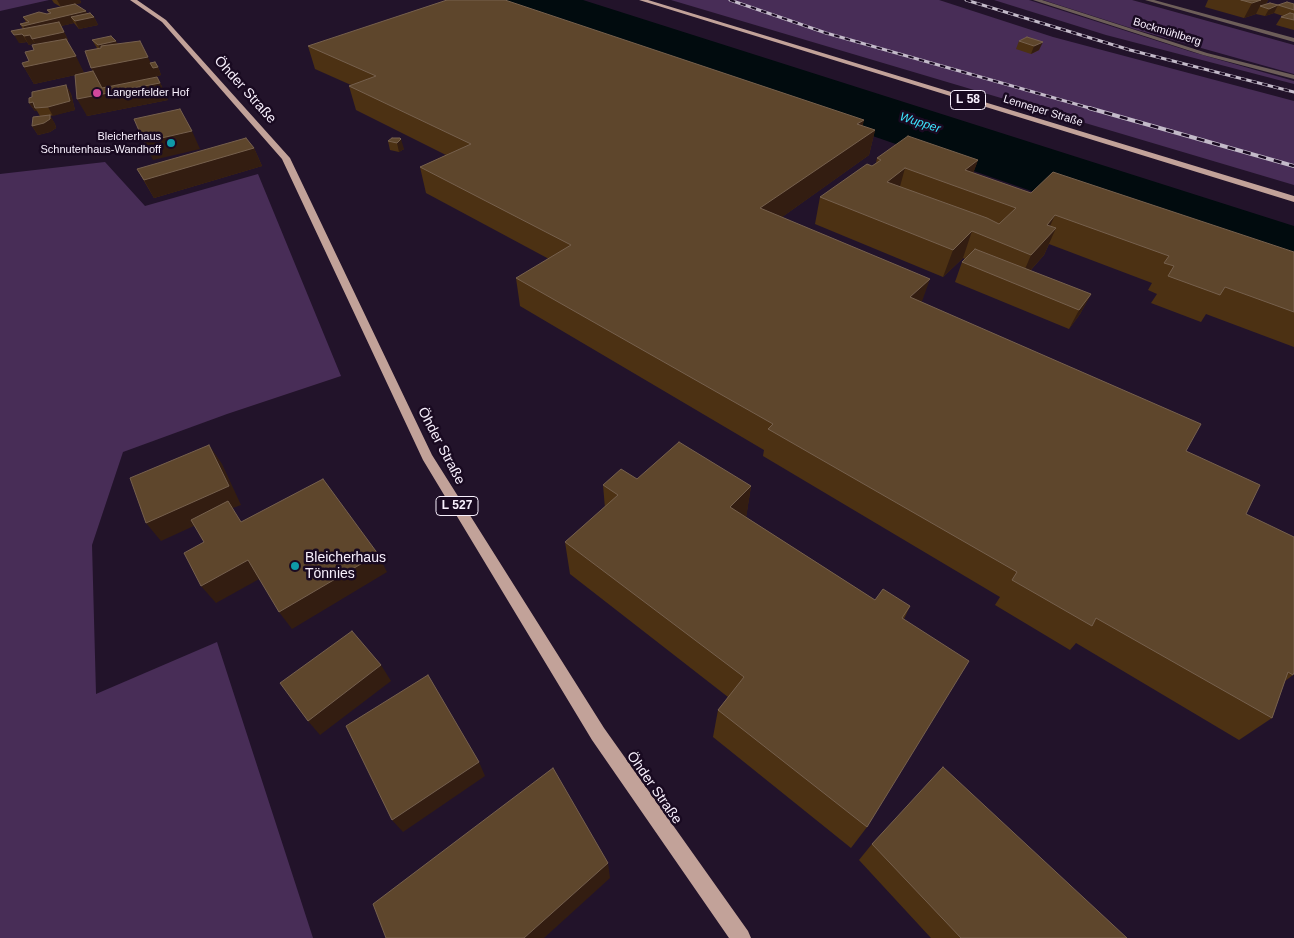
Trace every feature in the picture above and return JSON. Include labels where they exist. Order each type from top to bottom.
[{"type":"main road","name":"Öhder Straße","points":[[133,0],[164,21],[286,158],[427,457],[598,734],[742,938]]},
{"type":"main road","name":"Lenneper Straße","points":[[642,0],[1294,199]]},
{"type":"street","name":"Bockmühlberg","points":[[1036,0],[1206,54],[1294,77]]},
{"type":"street","points":[[1148,0],[1294,40]]},
{"type":"shaded area","points":[[0,0],[49,0],[0,11]]},
{"type":"shaded area","points":[[671,0],[939,0],[1053,37],[1294,101],[1294,185]]},
{"type":"shaded area","points":[[994,0],[1029,0],[1192,52],[1294,81],[1294,84],[1106,35]]},
{"type":"shaded area","points":[[1043,0],[1132,0],[1294,45],[1294,74],[1137,30]]},
{"type":"shaded area","points":[[105,162],[145,206],[258,174],[341,376],[227,414],[123,452],[92,545],[96,694],[217,642],[313,938],[0,938],[0,174]]},
{"type":"water","name":"Wupper","points":[[480,0],[583,0],[1294,226],[1294,282]]},
{"type":"building","points":[[447,0],[505,0],[864,120],[857,124],[875,130],[760,208],[930,279],[910,297],[1201,424],[1186,451],[1260,485],[1246,514],[1294,537],[1294,672],[1293,675],[1288,672],[1272,718],[1096,618],[1092,626],[1012,580],[1017,572],[768,429],[773,424],[516,278],[571,245],[420,167],[471,144],[349,86],[376,76],[308,46]]},
{"type":"building","points":[[1241,0],[1261,0],[1252,3]]},
{"type":"building","points":[[1287,2],[1294,4],[1294,10],[1278,5]]},
{"type":"building","points":[[1270,3],[1278,5],[1269,9],[1260,6]]},
{"type":"building","points":[[75,4],[86,11],[23,26],[20,24],[29,22],[23,17],[39,12],[51,13],[47,10]]},
{"type":"building","points":[[90,13],[94,17],[75,21],[71,17]]},
{"type":"building","points":[[1290,13],[1294,14],[1294,20],[1281,17]]},
{"type":"building","points":[[59,22],[64,32],[32,39],[30,35],[14,35],[11,31]]},
{"type":"building","points":[[111,36],[116,41],[98,45],[92,40]]},
{"type":"building","points":[[1027,37],[1043,42],[1034,46],[1019,41]]},
{"type":"building","points":[[66,39],[76,56],[24,67],[22,63],[29,61],[25,52],[34,50],[32,45]]},
{"type":"building","points":[[140,41],[148,57],[91,68],[85,51],[101,48],[101,46]]},
{"type":"building","points":[[155,62],[158,67],[153,68],[150,63]]},
{"type":"building","points":[[93,71],[102,88],[157,77],[160,83],[77,99],[75,75]]},
{"type":"building","points":[[66,85],[70,101],[48,107],[35,108],[33,102],[29,103],[32,92]]},
{"type":"building","points":[[180,109],[192,131],[144,142],[134,119]]},
{"type":"building","points":[[50,115],[50,119],[44,123],[32,126],[33,117]]},
{"type":"building","points":[[908,136],[978,160],[965,170],[1031,193],[1053,172],[1294,252],[1294,312],[1225,287],[1220,295],[1168,276],[1174,266],[1164,263],[1169,256],[1055,215],[1047,225],[1056,228],[1031,255],[972,231],[953,250],[820,197],[867,164],[872,166],[881,160],[877,158]],"holes":[[[905,168],[1016,208],[999,224],[887,182]]]},
{"type":"building","points":[[246,138],[254,148],[144,180],[137,169]]},
{"type":"building","points":[[392,138],[401,139],[397,143],[388,141]]},
{"type":"building","points":[[975,249],[1091,294],[1079,310],[962,262]]},
{"type":"building","points":[[679,442],[751,486],[730,507],[875,600],[883,589],[910,606],[902,618],[969,661],[867,827],[718,710],[744,677],[565,542],[618,495],[603,485],[621,469],[637,479]]},
{"type":"building","points":[[209,445],[229,486],[146,523],[130,478]]},
{"type":"building","name":"Bleicherhaus Tönnies","points":[[323,479],[378,554],[279,612],[248,560],[201,586],[184,553],[204,542],[191,520],[228,501],[241,522]]},
{"type":"building","points":[[352,631],[381,665],[308,721],[280,683]]},
{"type":"building","points":[[428,675],[479,762],[392,820],[346,726]]},
{"type":"building","points":[[943,767],[1127,938],[961,938],[872,844]]},
{"type":"building","points":[[553,768],[608,863],[524,938],[386,938],[373,904]]},
{"type":"railway","points":[[730,0],[826,33],[1093,109]]},
{"type":"railway","points":[[966,0],[1130,50],[1294,92]]},
{"type":"railway","points":[[1089,108],[1294,166]]},
{"type":"place","name":"Langerfelder Hof","points":[[97,93]]},
{"type":"place","name":"Bleicherhaus Schnutenhaus-Wandhoff","points":[[171,143]]},
{"type":"place","name":"Bleicherhaus Tönnies","points":[[295,566]]}]
